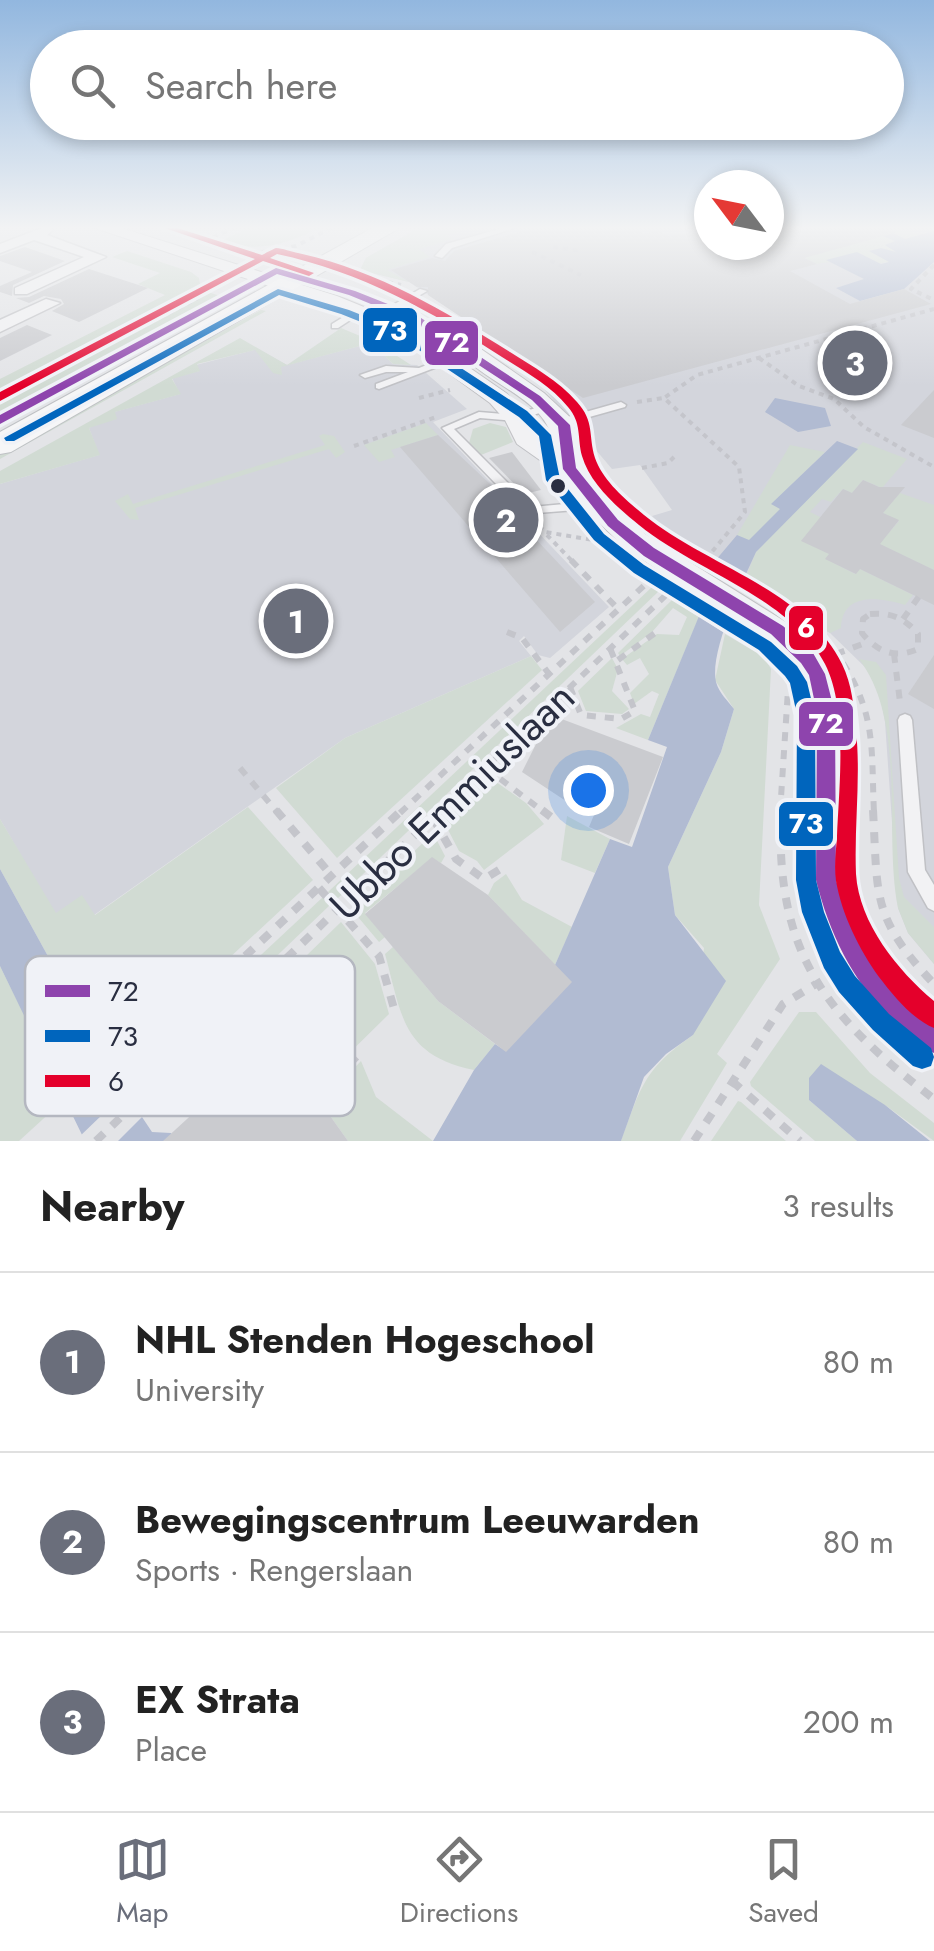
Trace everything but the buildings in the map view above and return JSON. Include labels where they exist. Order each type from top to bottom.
[{"type":"main road","points":[[0,420],[255,279]]},
{"type":"main road","points":[[0,445],[258,279]]},
{"type":"street","points":[[0,300],[47,279]]},
{"type":"street","points":[[297,279],[401,330],[467,352],[516,418],[526,440],[570,469],[597,505],[635,541],[794,643],[817,674],[826,713],[826,880],[840,935],[876,990],[934,1041]]},
{"type":"street","points":[[308,279],[392,308],[467,352],[554,415],[570,469]]},
{"type":"street","points":[[0,327],[52,303],[21,291]]},
{"type":"lane","points":[[392,308],[421,293]]},
{"type":"lane","points":[[335,326],[358,311]]},
{"type":"lane","points":[[422,369],[403,385],[374,383],[467,352]]},
{"type":"lane","points":[[597,505],[529,511],[447,428],[479,416],[516,418],[621,405]]},
{"type":"lane","points":[[904,720],[916,872],[934,902]]},
{"type":"path","points":[[376,279],[421,293],[437,308],[467,352]]},
{"type":"path","points":[[920,279],[911,288],[934,300]]},
{"type":"path","points":[[0,400],[209,286]]},
{"type":"path","points":[[437,308],[444,305]]},
{"type":"path","points":[[621,405],[664,398],[697,375],[934,309]]},
{"type":"path","points":[[759,358],[799,386],[834,399],[864,427],[934,467]]},
{"type":"path","points":[[419,398],[450,390]]},
{"type":"path","points":[[245,956],[619,610],[687,575],[745,512],[739,467],[664,398]]},
{"type":"path","points":[[354,446],[442,416]]},
{"type":"path","points":[[642,468],[668,463],[674,456]]},
{"type":"path","points":[[529,511],[619,610]]},
{"type":"path","points":[[545,532],[587,541],[635,541]]},
{"type":"path","name":"Ubbo Emmiuslaan","points":[[291,956],[687,575]]},
{"type":"path","points":[[902,619],[920,595]]},
{"type":"path","points":[[880,613],[902,619],[918,634],[920,642],[911,654],[894,654],[868,642],[862,633],[863,618],[880,613]]},
{"type":"path","points":[[518,628],[507,632],[522,638],[549,674]]},
{"type":"path","points":[[618,660],[654,633]]},
{"type":"path","points":[[836,654],[868,642]]},
{"type":"path","points":[[570,687],[581,715],[621,719],[635,711],[626,695],[622,667],[610,648]]},
{"type":"path","points":[[894,654],[904,720]]},
{"type":"path","points":[[787,674],[780,869],[791,934],[816,984],[855,1034],[934,1099]]},
{"type":"path","points":[[240,768],[332,876]]},
{"type":"path","points":[[486,768],[551,816]]},
{"type":"path","points":[[433,818],[456,858],[484,879],[502,868]]},
{"type":"path","points":[[318,888],[379,956],[395,1012]]},
{"type":"path","points":[[882,917],[901,949],[934,984]]},
{"type":"path","points":[[694,1141],[783,1004],[816,984]]},
{"type":"path","points":[[732,1081],[800,1141]]},
{"type":"path","name":"Ubbo Emmiuslaan","points":[[96,1141],[122,1116]]},
{"type":"shaded area","points":[[148,279],[199,279],[200,284],[188,296],[0,393],[0,379],[165,295],[138,284]]},
{"type":"shaded area","points":[[398,279],[934,279],[934,964],[908,933],[898,908],[885,722],[880,695],[867,669],[830,633],[702,553],[695,559],[652,516],[672,510],[640,465],[612,469],[540,384],[553,378],[409,282]]},
{"type":"shaded area","points":[[208,292],[220,296],[0,412],[0,403]]},
{"type":"shaded area","points":[[261,310],[266,311],[0,459],[0,454]]},
{"type":"shaded area","points":[[341,328],[377,343],[411,365],[393,364],[371,343],[281,367],[282,375],[273,373],[255,350],[197,364],[200,371],[172,379],[181,394],[115,412],[117,419],[89,428],[100,455],[0,484],[0,471],[240,338],[287,365]]},
{"type":"shaded area","points":[[371,343],[393,364],[417,365],[467,409],[433,422],[609,607],[550,658],[538,655],[524,636],[519,641],[531,656],[345,738],[94,915],[55,914],[0,819],[0,484],[99,455],[89,428],[114,412],[180,394],[172,378],[199,371],[196,365],[258,349],[287,365]]},
{"type":"shaded area","points":[[426,423],[438,435],[391,450],[395,457],[379,462],[364,445]]},
{"type":"shaded area","points":[[490,423],[506,427],[513,442],[481,455],[469,443],[473,429]]},
{"type":"shaded area","points":[[319,436],[334,436],[345,452],[336,458],[329,449],[135,508],[139,520],[130,519],[115,501],[128,494],[133,504],[325,445]]},
{"type":"shaded area","points":[[863,442],[907,459],[882,488],[863,480],[852,493],[843,489],[831,502],[822,499],[810,512],[822,518],[829,554],[826,559],[855,574],[860,569],[913,595],[905,605],[874,599],[855,603],[843,616],[841,628],[830,633],[745,579],[756,552]]},
{"type":"shaded area","points":[[790,445],[825,452],[772,504],[781,509],[749,541],[737,535]]},
{"type":"shaded area","points":[[900,493],[934,505],[934,570],[871,540],[878,531],[887,535],[899,521],[883,513]]},
{"type":"shaded area","points":[[652,587],[659,591],[336,900],[328,892]]},
{"type":"shaded area","points":[[672,600],[699,617],[648,740],[616,728],[641,714],[650,717],[659,694],[652,691],[634,704],[630,693],[649,674],[640,658],[627,665],[622,659],[657,634],[679,635],[687,617],[673,608],[652,632],[620,656],[618,653]]},
{"type":"shaded area","points":[[725,634],[764,657],[771,669],[759,905],[780,959],[717,1054],[727,1063],[680,1141],[621,1141],[646,1080],[664,1058],[693,1035],[704,948],[675,915],[668,867],[721,752],[734,709],[715,680]]},
{"type":"shaded area","points":[[531,656],[542,670],[337,858],[276,788],[345,738]]},
{"type":"shaded area","points":[[612,658],[618,669],[612,691],[629,709],[622,714],[586,711],[578,691]]},
{"type":"shaded area","points":[[859,659],[876,662],[886,675],[899,878],[904,897],[934,927],[934,964],[908,933],[898,908],[884,714]]},
{"type":"shaded area","points":[[489,777],[526,803],[544,824],[484,870],[459,851],[444,822]]},
{"type":"shaded area","points":[[248,807],[313,880],[231,956],[48,956],[0,869],[0,819],[56,913],[82,895],[95,915]]},
{"type":"shaded area","points":[[567,816],[610,839],[595,873],[561,860]]},
{"type":"shaded area","points":[[433,833],[445,856],[441,863],[432,858],[365,913],[385,937],[379,942],[353,911]]},
{"type":"shaded area","points":[[506,874],[522,900],[572,927],[555,965],[488,895],[494,883]]},
{"type":"shaded area","points":[[323,897],[330,905],[277,956],[260,956]]},
{"type":"shaded area","points":[[341,922],[375,964],[389,1014],[355,1047],[355,956],[306,956]]},
{"type":"shaded area","points":[[393,947],[438,1001],[495,1044],[474,1070],[432,1054],[409,1030],[385,954]]},
{"type":"shaded area","points":[[0,966],[25,1016],[25,1116],[46,1116],[19,1141],[0,1141]]},
{"type":"shaded area","points":[[799,1012],[816,1012],[870,1073],[934,1123],[934,1141],[885,1105],[809,1100],[857,1141],[815,1141],[751,1086],[750,1082]]},
{"type":"shaded area","points":[[361,1061],[376,1097],[433,1141],[348,1141],[330,1116],[355,1116],[355,1067]]},
{"type":"shaded area","points":[[741,1102],[786,1141],[711,1141]]},
{"type":"water","points":[[863,279],[915,279],[904,289],[860,301],[836,288]]},
{"type":"water","points":[[775,398],[825,408],[831,426],[798,432],[765,412]]},
{"type":"water","points":[[837,441],[858,449],[756,552],[736,598],[715,669],[717,686],[734,709],[721,752],[668,867],[675,915],[726,981],[693,1035],[666,1054],[644,1077],[621,1141],[433,1141],[474,1070],[495,1044],[506,1051],[555,965],[610,839],[632,847],[667,747],[648,740],[720,565],[715,561],[737,535],[749,540],[780,509],[771,504]]},
{"type":"water","points":[[0,869],[48,956],[25,956],[25,1017],[0,966]]},
{"type":"water","points":[[821,1064],[885,1105],[930,1141],[857,1141],[809,1100],[809,1078]]},
{"type":"water","points":[[73,1116],[141,1116],[152,1132],[171,1133],[175,1141],[85,1141]]},
{"type":"pier","points":[[715,561],[749,582],[729,636],[695,614]]},
{"type":"pier","points":[[101,1116],[143,1116],[118,1141],[78,1138]]},
{"type":"transit line","name":"6","points":[[0,397],[223,279]]},
{"type":"transit line","name":"72","points":[[0,420],[261,279]]},
{"type":"transit line","name":"72","points":[[304,279],[414,318],[536,398],[564,425],[570,469],[613,523],[649,552],[777,630],[807,658],[817,674],[826,713],[826,880],[833,905],[852,950],[879,990],[934,1041]]},
{"type":"transit line","name":"6","points":[[373,279],[454,322],[566,397],[584,424],[593,467],[624,504],[671,541],[778,605],[821,644],[835,666],[846,713],[846,878],[851,899],[867,937],[889,972],[934,1016]]},
{"type":"transit line","name":"73","points":[[10,438],[278,292],[345,312],[405,336],[523,414],[545,435],[553,480],[599,537],[639,569],[765,646],[798,682],[806,715],[806,880],[813,912],[832,960],[847,984],[881,1022],[922,1057]]},
{"type":"place","name":"EX Strata","points":[[855,363]]},
{"type":"place","name":"Bewegingscentrum Leeuwarden","points":[[506,520]]},
{"type":"place","name":"NHL Stenden Hogeschool","points":[[296,621]]}]
